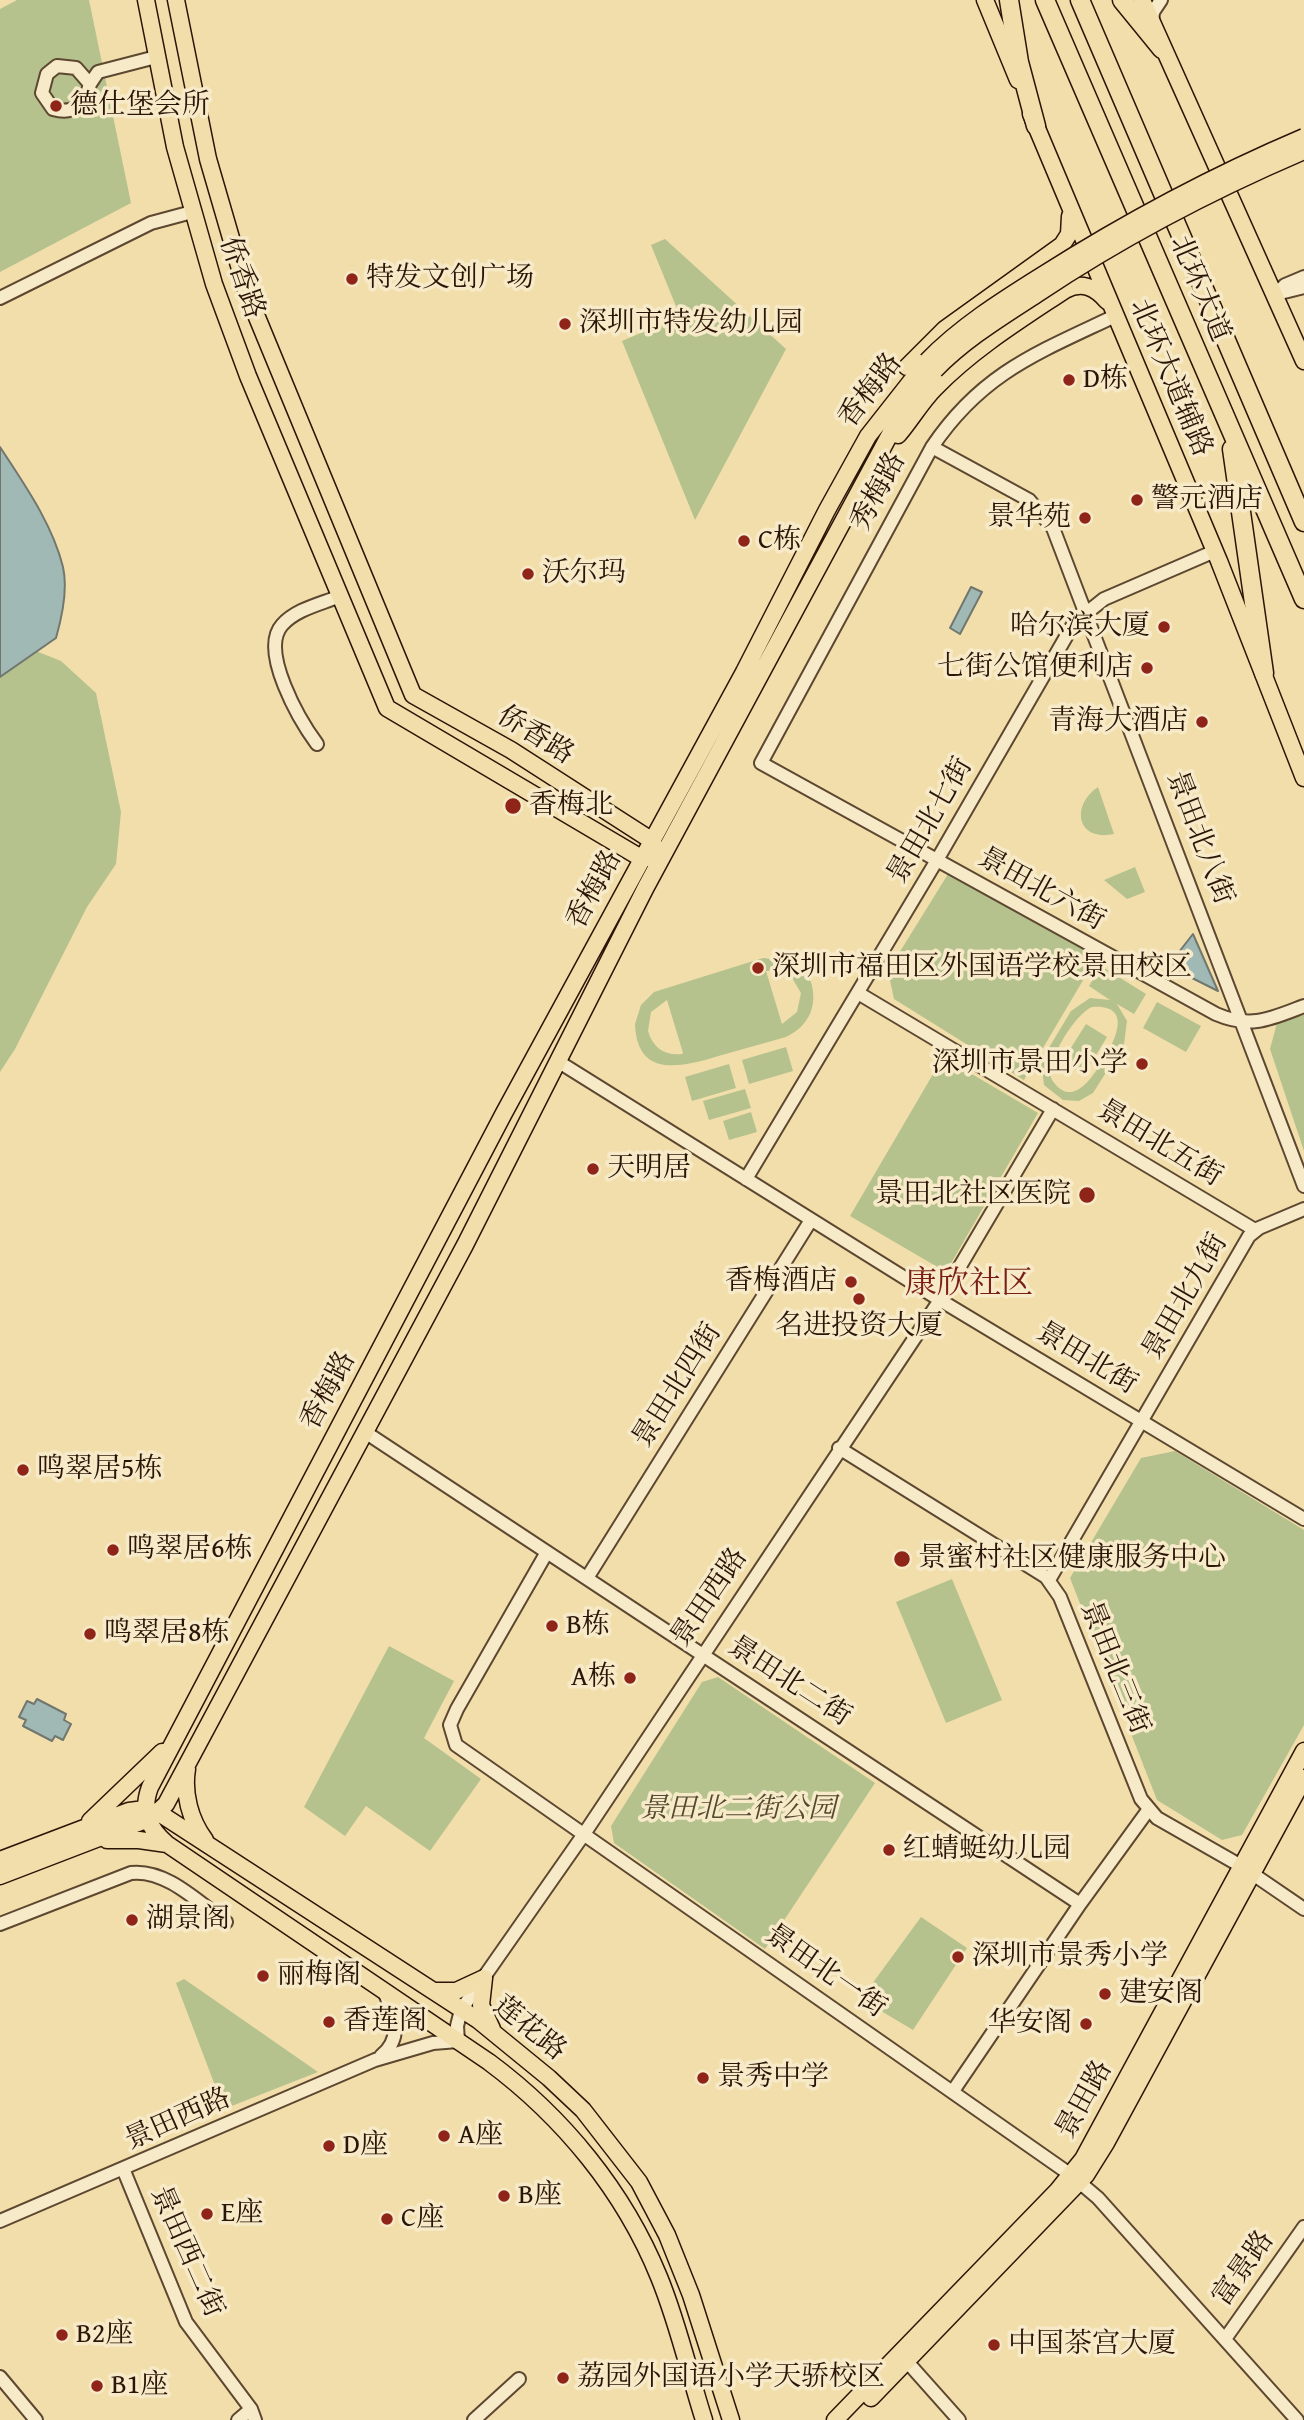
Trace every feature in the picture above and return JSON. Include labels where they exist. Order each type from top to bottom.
[{"type":"highway","points":[[1009,0],[1019,62],[1036,125]]},
{"type":"highway","name":"北环大道","points":[[1045,0],[1304,599]]},
{"type":"highway","name":"北环大道","points":[[1080,0],[1304,522]]},
{"type":"highway","points":[[1122,0],[1162,49]]},
{"type":"highway","points":[[1228,425],[1264,673]]},
{"type":"main road","name":"侨香路","points":[[146,0],[156,57],[192,212],[214,284],[248,376],[387,708],[642,858],[662,859]]},
{"type":"main road","name":"侨香路","points":[[176,0],[208,159],[247,293],[413,695],[511,750],[651,840],[662,859]]},
{"type":"main road","name":"北环大道辅路","points":[[985,0],[1215,551],[1304,778]]},
{"type":"main road","points":[[1142,0],[1304,361]]},
{"type":"main road","name":"香梅路","points":[[150,1814],[150,1787],[552,1023],[744,672],[868,436],[977,318],[1098,240],[1210,178],[1304,137]]},
{"type":"main road","name":"香梅路","points":[[150,1814],[188,1763],[465,1245],[662,859],[903,410],[931,365],[1112,245],[1203,195],[1304,151]]},
{"type":"main road","points":[[868,436],[880,405],[916,357],[968,310],[1067,240],[1070,225],[1068,204]]},
{"type":"main road","points":[[1042,259],[1051,259],[1063,265],[1067,281],[1065,290]]},
{"type":"main road","points":[[883,448],[896,437],[933,390],[961,364],[998,335],[1065,290],[1074,286],[1089,286],[1113,311]]},
{"type":"main road","points":[[552,1023],[559,1062]]},
{"type":"main road","points":[[540,1047],[559,1062]]},
{"type":"main road","points":[[439,1238],[446,1231],[455,1230],[463,1235],[465,1245]]},
{"type":"main road","points":[[67,1835],[90,1820],[124,1791],[181,1728]]},
{"type":"main road","name":"景田路","points":[[849,2420],[903,2357],[1106,2143],[1304,1751]]},
{"type":"main road","points":[[188,1763],[186,1786],[190,1810],[198,1830],[215,1849]]},
{"type":"main road","name":"景田路","points":[[1246,1869],[1304,1778]]},
{"type":"main road","points":[[0,1860],[124,1813],[150,1814]]},
{"type":"main road","points":[[0,1876],[88,1842],[150,1814]]},
{"type":"main road","name":"莲花路","points":[[150,1814],[167,1844],[503,2072],[545,2109],[581,2149],[645,2245],[660,2278],[704,2420]]},
{"type":"main road","name":"莲花路","points":[[150,1814],[215,1849],[433,1991],[498,2036],[568,2095],[613,2146],[639,2182],[679,2263],[731,2420]]},
{"type":"main road","points":[[88,1842],[128,1839],[167,1844]]},
{"type":"main road","points":[[267,1912],[266,1904],[271,1894],[282,1892]]},
{"type":"main road","points":[[433,1991],[452,1992],[484,1978],[482,2010],[498,2036]]},
{"type":"main road","name":"景田路","points":[[835,2420],[903,2357]]},
{"type":"street","points":[[1152,24],[1153,12],[1161,0]]},
{"type":"street","points":[[90,84],[98,72],[156,57]]},
{"type":"street","points":[[0,298],[152,223],[192,212]]},
{"type":"street","points":[[1276,294],[1285,285],[1304,277]]},
{"type":"street","points":[[1276,294],[1304,287]]},
{"type":"street","name":"秀梅路","points":[[761,764],[932,447],[949,422],[1003,371],[1113,311]]},
{"type":"street","name":"景田北八街","points":[[932,447],[1029,499],[1053,528],[1087,610],[1304,1186]]},
{"type":"street","name":"景田北七街","points":[[746,1179],[937,860],[1062,642],[1087,610],[1104,598],[1215,551]]},
{"type":"street","points":[[317,744],[297,713],[277,663],[275,640],[278,630],[293,616],[340,596]]},
{"type":"street","name":"景田北六街","points":[[761,764],[1216,1014],[1243,1024]]},
{"type":"street","name":"景田北五街","points":[[858,993],[1255,1230]]},
{"type":"street","points":[[1243,1024],[1266,1020],[1304,1006]]},
{"type":"street","name":"景田北街","points":[[559,1062],[940,1300],[1304,1519]]},
{"type":"street","name":"景田西路","points":[[461,2010],[584,1834],[940,1300],[1053,1109]]},
{"type":"street","name":"景田北九街","points":[[1049,1580],[1255,1230],[1304,1209]]},
{"type":"street","name":"景田北四街","points":[[590,1580],[815,1222]]},
{"type":"street","name":"景田北二街","points":[[365,1432],[1080,1904]]},
{"type":"street","name":"景田北三街","points":[[839,1448],[1037,1569],[1049,1580],[1060,1597],[1135,1787],[1149,1809],[1246,1869],[1304,1909]]},
{"type":"street","name":"景田北一街","points":[[547,1552],[457,1709],[450,1730],[456,1745],[1075,2178],[1297,2420]]},
{"type":"street","points":[[953,2091],[1080,1904],[1149,1809]]},
{"type":"street","points":[[0,1924],[131,1873],[147,1872],[163,1879],[226,1922]]},
{"type":"street","name":"景田西路","points":[[375,2060],[390,2048],[396,2034],[394,2016],[384,1991]]},
{"type":"street","points":[[458,2041],[457,2026],[461,2010]]},
{"type":"street","name":"景田西路","points":[[0,2221],[124,2171],[375,2060],[433,2043],[458,2041]]},
{"type":"street","name":"景田西二街","points":[[124,2171],[186,2322],[253,2414]]},
{"type":"street","name":"富景路","points":[[1225,2339],[1304,2227]]},
{"type":"street","points":[[903,2357],[959,2420]]},
{"type":"street","points":[[0,2376],[36,2420]]},
{"type":"street","points":[[474,2420],[519,2379]]},
{"type":"street","points":[[238,2420],[253,2414]]},
{"type":"green space","name":"德仕堡会所","points":[[17,0],[89,0],[131,203],[0,272],[0,9]]},
{"type":"green space","points":[[665,239],[786,349],[695,520],[622,341],[680,316],[651,245]]},
{"type":"green space","points":[[36,651],[61,661],[96,693],[121,812],[116,864],[87,907],[15,1049],[0,1072],[0,677]]},
{"type":"green space","points":[[1098,787],[1114,834],[1092,833],[1085,828],[1082,821],[1083,803]]},
{"type":"green space","points":[[1135,867],[1145,892],[1127,899],[1104,880]]},
{"type":"green space","points":[[948,874],[1098,955],[1024,1080],[894,999],[888,971]]},
{"type":"green space","points":[[763,958],[791,961],[811,982],[813,999],[806,1021],[786,1037],[693,1063],[665,1065],[654,1062],[644,1054],[638,1042],[635,1024],[641,1005],[654,992]],"holes":[[[779,970],[791,976],[801,993],[797,1012],[782,1024],[766,971]],[[667,1000],[683,1053],[682,1054],[670,1054],[660,1050],[648,1031],[651,1012]]]},
{"type":"green space","points":[[1101,966],[1146,994],[1134,1014],[1117,1004],[1127,1021],[1124,1044],[1093,1093],[1079,1101],[1063,1100],[1044,1085],[1041,1061],[1071,1011],[1090,998],[1110,1000],[1089,986]],"holes":[[[1092,1007],[1106,1008],[1114,1012],[1117,1019],[1115,1037],[1086,1084],[1073,1092],[1066,1092],[1052,1080],[1051,1072],[1057,1051],[1070,1028],[1085,1011]]]},
{"type":"green space","points":[[1157,1002],[1201,1026],[1186,1052],[1143,1028]]},
{"type":"green space","points":[[1304,1013],[1304,1151],[1270,1049],[1277,1023]]},
{"type":"green space","points":[[1086,1024],[1107,1037],[1084,1075],[1062,1062]]},
{"type":"green space","points":[[786,1047],[793,1071],[749,1084],[742,1060]]},
{"type":"green space","points":[[943,1057],[1038,1113],[946,1272],[850,1216]]},
{"type":"green space","points":[[729,1064],[736,1088],[692,1101],[685,1077]]},
{"type":"green space","points":[[745,1089],[751,1108],[709,1120],[703,1101]]},
{"type":"green space","points":[[751,1112],[757,1132],[729,1140],[723,1121]]},
{"type":"green space","points":[[1175,1451],[1304,1530],[1304,1725],[1242,1835],[1222,1840],[1157,1800],[1070,1578],[1141,1458]]},
{"type":"green space","points":[[952,1579],[1002,1700],[946,1723],[896,1602]]},
{"type":"green space","points":[[389,1646],[454,1681],[424,1738],[481,1779],[430,1851],[366,1806],[345,1836],[304,1807]]},
{"type":"green space","name":"景田北二街公园","points":[[718,1677],[875,1783],[765,1949],[614,1843],[611,1826],[702,1682]]},
{"type":"green space","points":[[921,1917],[967,1948],[913,2030],[861,1999]]},
{"type":"green space","points":[[184,1979],[318,2072],[224,2109],[176,1983]]},
{"type":"water","points":[[0,447],[52,535],[63,567],[65,594],[56,638],[0,677]]},
{"type":"water","points":[[971,587],[982,592],[960,634],[950,628]]},
{"type":"water","points":[[1193,934],[1218,991],[1168,966]]},
{"type":"water","points":[[37,1699],[66,1714],[64,1720],[71,1724],[63,1740],[55,1736],[52,1741],[23,1726],[26,1720],[19,1717],[27,1701],[34,1704]]},
{"type":"place","name":"德仕堡会所","points":[[56,106]]},
{"type":"place","name":"特发文创广场","points":[[352,279]]},
{"type":"place","name":"深圳市特发幼儿园","points":[[565,324]]},
{"type":"place","name":"D栋","points":[[1069,380]]},
{"type":"place","name":"警元酒店","points":[[1137,500]]},
{"type":"place","name":"景华苑","points":[[1085,518]]},
{"type":"place","name":"C栋","points":[[744,541]]},
{"type":"place","name":"沃尔玛","points":[[528,574]]},
{"type":"place","name":"哈尔滨大厦","points":[[1164,627]]},
{"type":"place","name":"七街公馆便利店","points":[[1147,668]]},
{"type":"place","name":"青海大酒店","points":[[1202,722]]},
{"type":"place","name":"香梅北","points":[[513,806]]},
{"type":"place","name":"深圳市福田区外国语学校景田校区","points":[[758,968]]},
{"type":"place","name":"深圳市景田小学","points":[[1142,1064]]},
{"type":"place","name":"天明居","points":[[593,1169]]},
{"type":"place","name":"景田北社区医院","points":[[1087,1195]]},
{"type":"place","name":"香梅酒店","points":[[851,1282]]},
{"type":"place","name":"名进投资大厦","points":[[859,1299]]},
{"type":"place","name":"鸣翠居5栋","points":[[23,1470]]},
{"type":"place","name":"鸣翠居6栋","points":[[113,1550]]},
{"type":"place","name":"景蜜村社区健康服务中心","points":[[902,1559]]},
{"type":"place","name":"B栋","points":[[552,1626]]},
{"type":"place","name":"鸣翠居8栋","points":[[90,1634]]},
{"type":"place","name":"A栋","points":[[630,1678]]},
{"type":"place","name":"红蜻蜓幼儿园","points":[[889,1850]]},
{"type":"place","name":"湖景阁","points":[[132,1920]]},
{"type":"place","name":"深圳市景秀小学","points":[[958,1957]]},
{"type":"place","name":"丽梅阁","points":[[263,1976]]},
{"type":"place","name":"建安阁","points":[[1105,1994]]},
{"type":"place","name":"香莲阁","points":[[329,2022]]},
{"type":"place","name":"华安阁","points":[[1086,2024]]},
{"type":"place","name":"景秀中学","points":[[703,2078]]},
{"type":"place","name":"A座","points":[[444,2136]]},
{"type":"place","name":"D座","points":[[329,2146]]},
{"type":"place","name":"B座","points":[[504,2196]]},
{"type":"place","name":"E座","points":[[207,2214]]},
{"type":"place","name":"C座","points":[[387,2219]]},
{"type":"place","name":"B2座","points":[[62,2335]]},
{"type":"place","name":"中国茶宫大厦","points":[[994,2345]]},
{"type":"place","name":"荔园外国语小学天骄校区","points":[[563,2378]]},
{"type":"place","name":"B1座","points":[[97,2386]]},
{"type":"district","name":"康欣社区","points":[[969,1285]]}]
